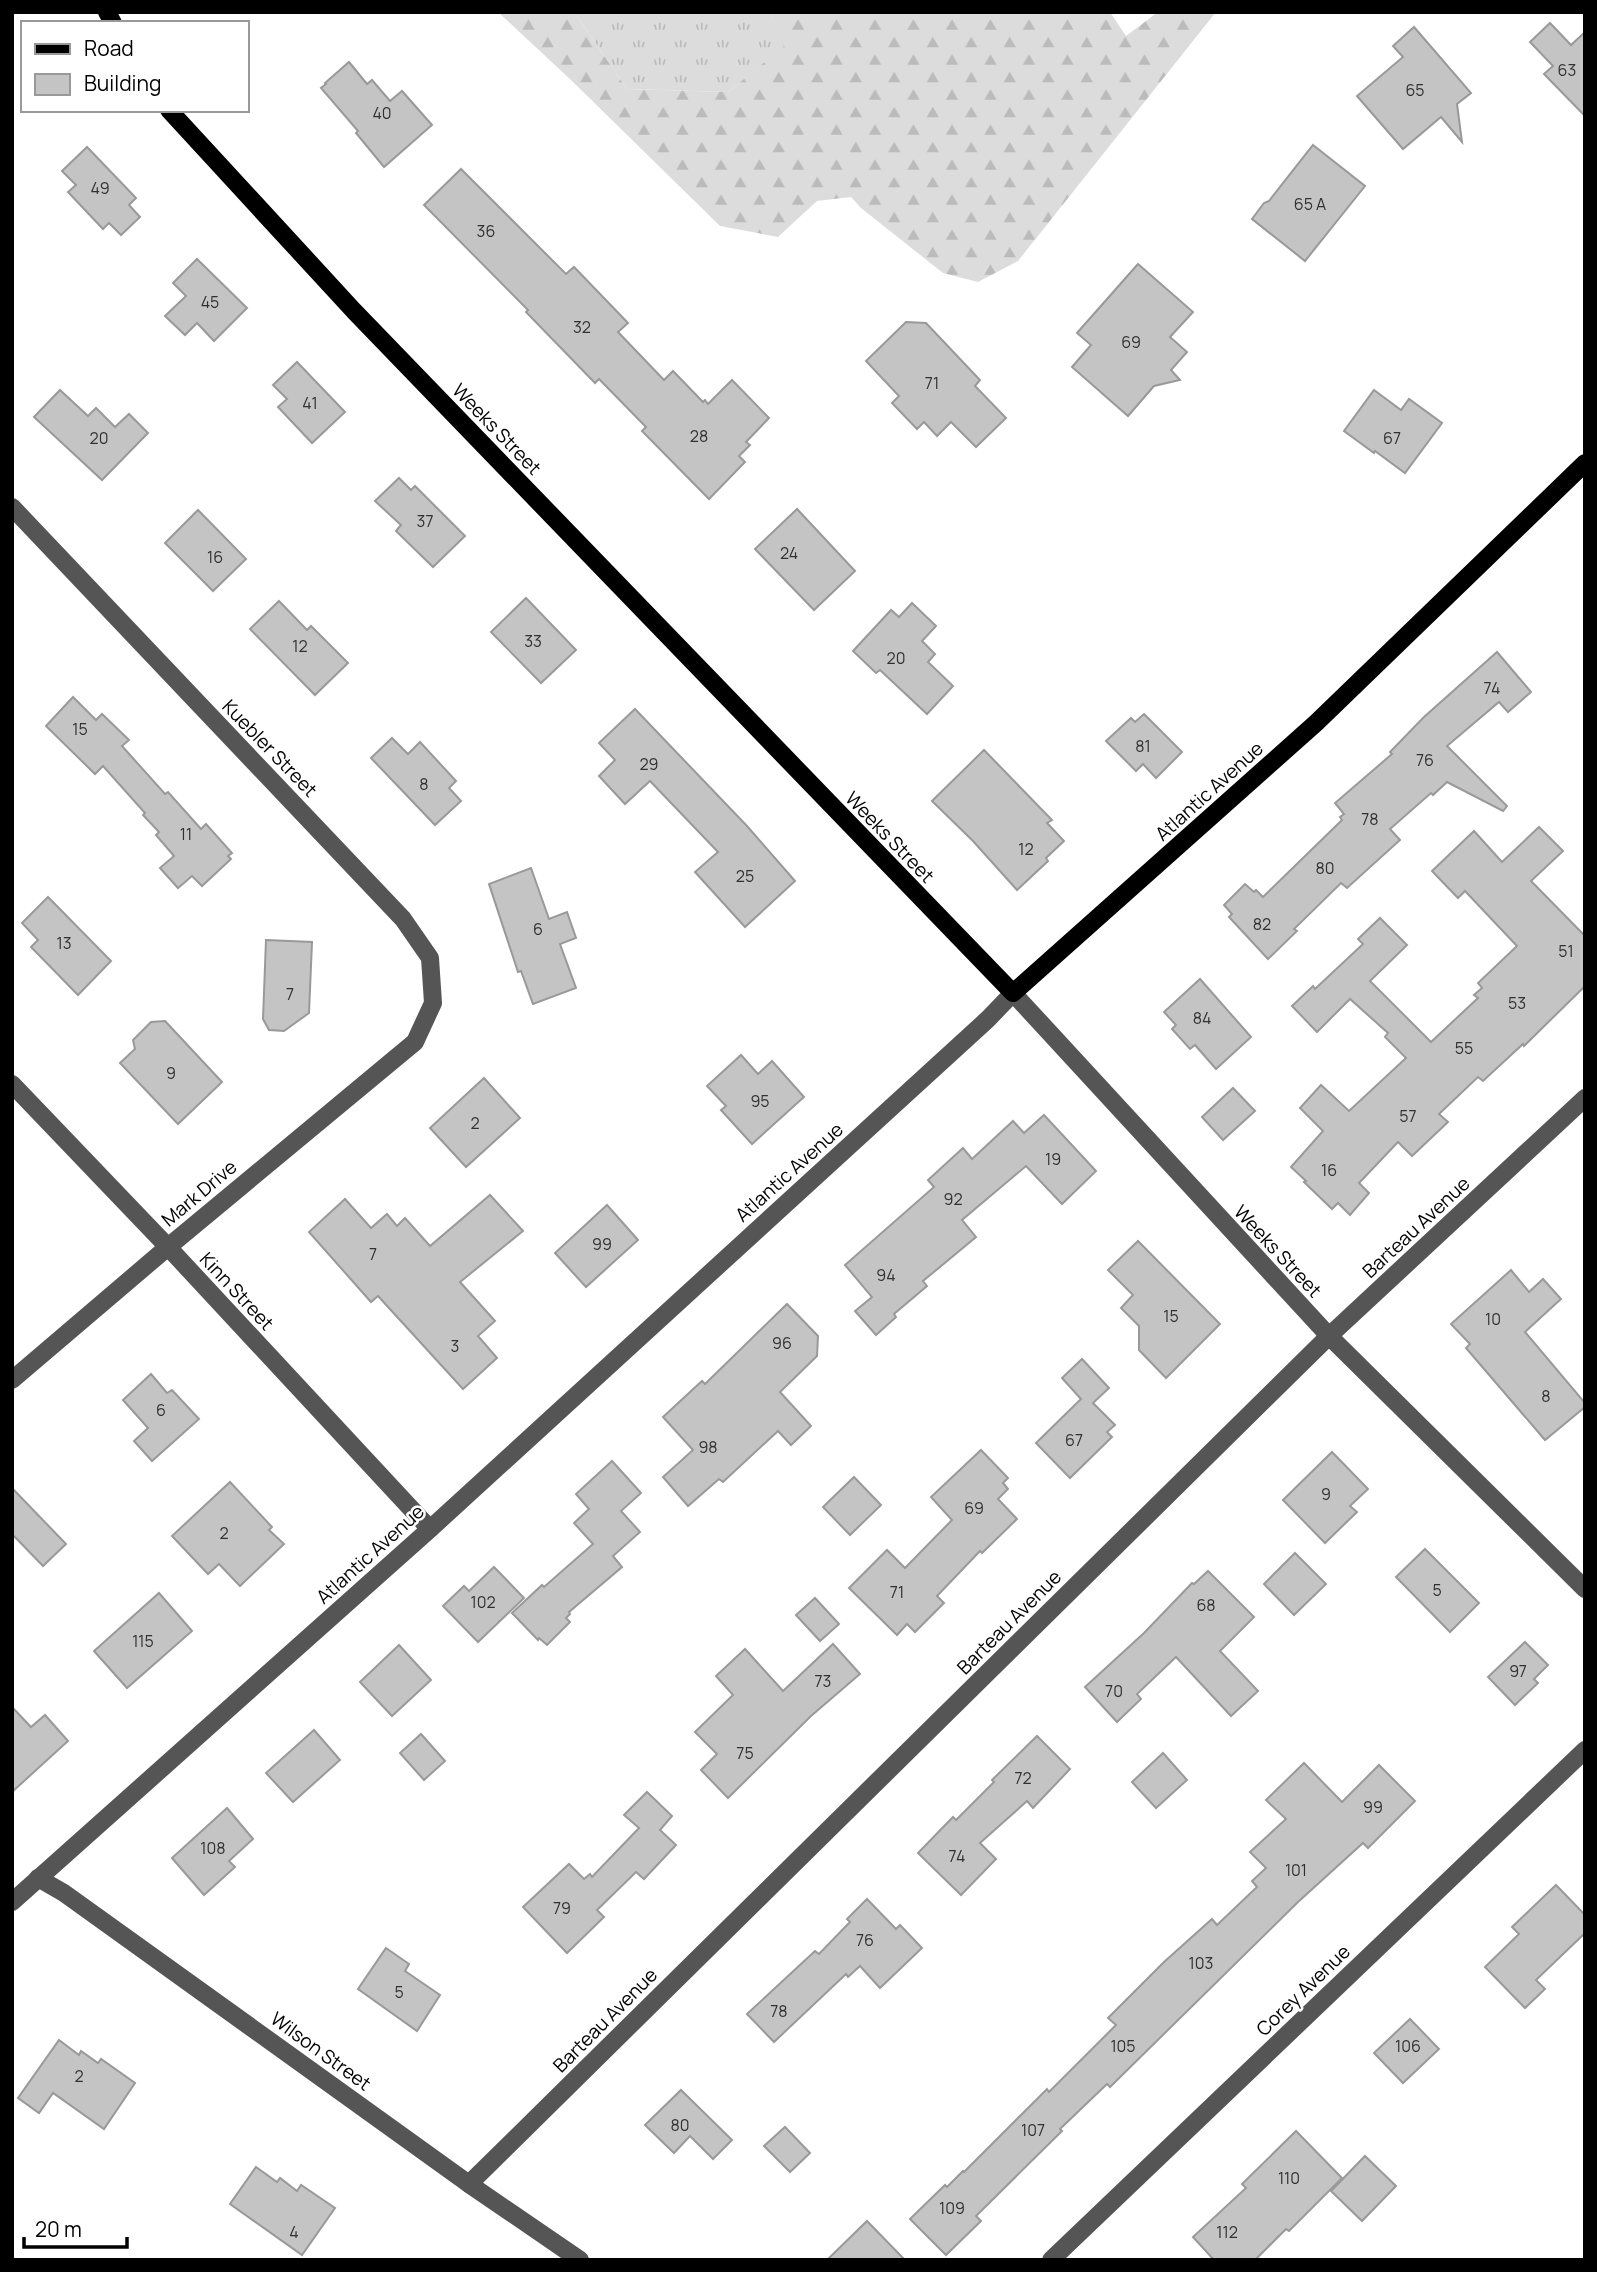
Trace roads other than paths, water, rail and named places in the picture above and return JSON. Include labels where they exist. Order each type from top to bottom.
[{"type":"main road","name":"Weeks Street","points":[[171,112],[354,311],[1013,993]]},
{"type":"main road","name":"Atlantic Avenue","points":[[1013,993],[1316,723],[1585,463]]},
{"type":"street","name":"Kuebler Street","points":[[12,507],[403,919],[430,958],[433,1003],[415,1042]]},
{"type":"street","name":"Weeks Street","points":[[1013,993],[1329,1336],[1585,1588]]},
{"type":"street","name":"Atlantic Avenue","points":[[12,1902],[430,1529],[988,1019],[1013,993]]},
{"type":"street","name":"Mark Drive","points":[[12,1380],[167,1247],[415,1042]]},
{"type":"street","name":"Kinn Street","points":[[12,1084],[430,1529]]},
{"type":"street","name":"Barteau Avenue","points":[[469,2184],[1329,1336],[1585,1098]]},
{"type":"street","name":"Corey Avenue","points":[[1051,2260],[1585,1750]]},
{"type":"street","name":"Wilson Street","points":[[38,1878],[64,1893],[469,2184],[580,2260]]}]
